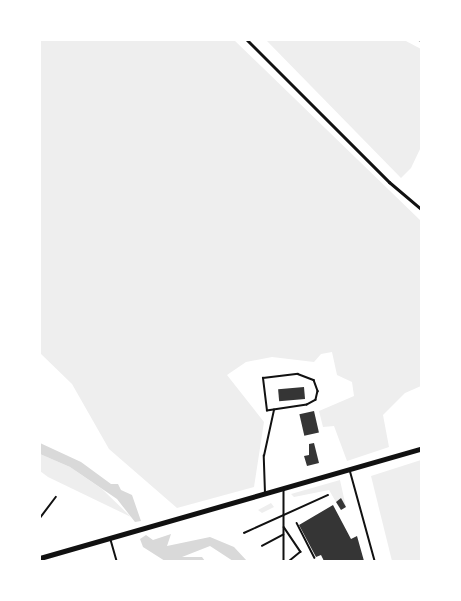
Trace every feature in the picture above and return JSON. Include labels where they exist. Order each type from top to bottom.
[{"type":"main road","points":[[40,558],[421,449]]},
{"type":"street","points":[[247,40],[389,182],[421,209]]},
{"type":"lane","points":[[298,374],[314,380],[318,394],[313,403],[274,410],[267,411],[265,406],[264,377],[298,374]]},
{"type":"lane","points":[[265,494],[264,460],[274,410]]},
{"type":"lane","points":[[350,470],[375,561]]},
{"type":"lane","points":[[284,489],[284,561]]},
{"type":"lane","points":[[244,533],[284,512],[328,495]]},
{"type":"lane","points":[[40,518],[56,497]]},
{"type":"lane","points":[[284,526],[300,552],[290,561]]},
{"type":"lane","points":[[262,546],[284,534]]},
{"type":"lane","points":[[110,538],[117,561]]},
{"type":"path","points":[[297,523],[315,558]]},
{"type":"shaded area","points":[[40,40],[234,40],[421,221],[421,386],[405,393],[383,415],[389,447],[347,461],[334,426],[323,427],[319,411],[354,396],[352,382],[337,375],[332,352],[321,354],[314,362],[272,357],[246,362],[227,375],[264,422],[254,487],[177,508],[109,449],[72,384],[40,353]]},
{"type":"shaded area","points":[[266,40],[404,40],[421,49],[421,147],[411,168],[401,178]]},
{"type":"shaded area","points":[[40,443],[81,462],[111,484],[118,484],[121,490],[132,495],[141,521],[135,522],[117,499],[70,467],[40,454]]},
{"type":"shaded area","points":[[40,454],[70,467],[102,489],[131,517],[48,477],[40,471]]},
{"type":"shaded area","points":[[421,460],[421,561],[392,561],[371,476]]},
{"type":"shaded area","points":[[340,480],[346,507],[341,498],[336,502],[329,490],[294,497],[291,494]]},
{"type":"shaded area","points":[[271,503],[274,507],[262,513],[258,510]]},
{"type":"shaded area","points":[[171,534],[167,546],[210,537],[234,547],[247,561],[233,561],[210,546],[182,557],[202,557],[205,561],[165,561],[143,547],[140,539],[146,535],[153,540]]},
{"type":"building","points":[[304,387],[305,399],[279,401],[278,389]]},
{"type":"building","points":[[314,411],[319,432],[304,436],[299,414]]},
{"type":"building","points":[[314,443],[319,463],[307,466],[304,456],[309,455],[309,444]]},
{"type":"building","points":[[341,498],[346,507],[341,510],[336,502]]},
{"type":"building","points":[[333,505],[351,539],[357,536],[364,561],[324,561],[321,555],[316,557],[299,525]]}]
